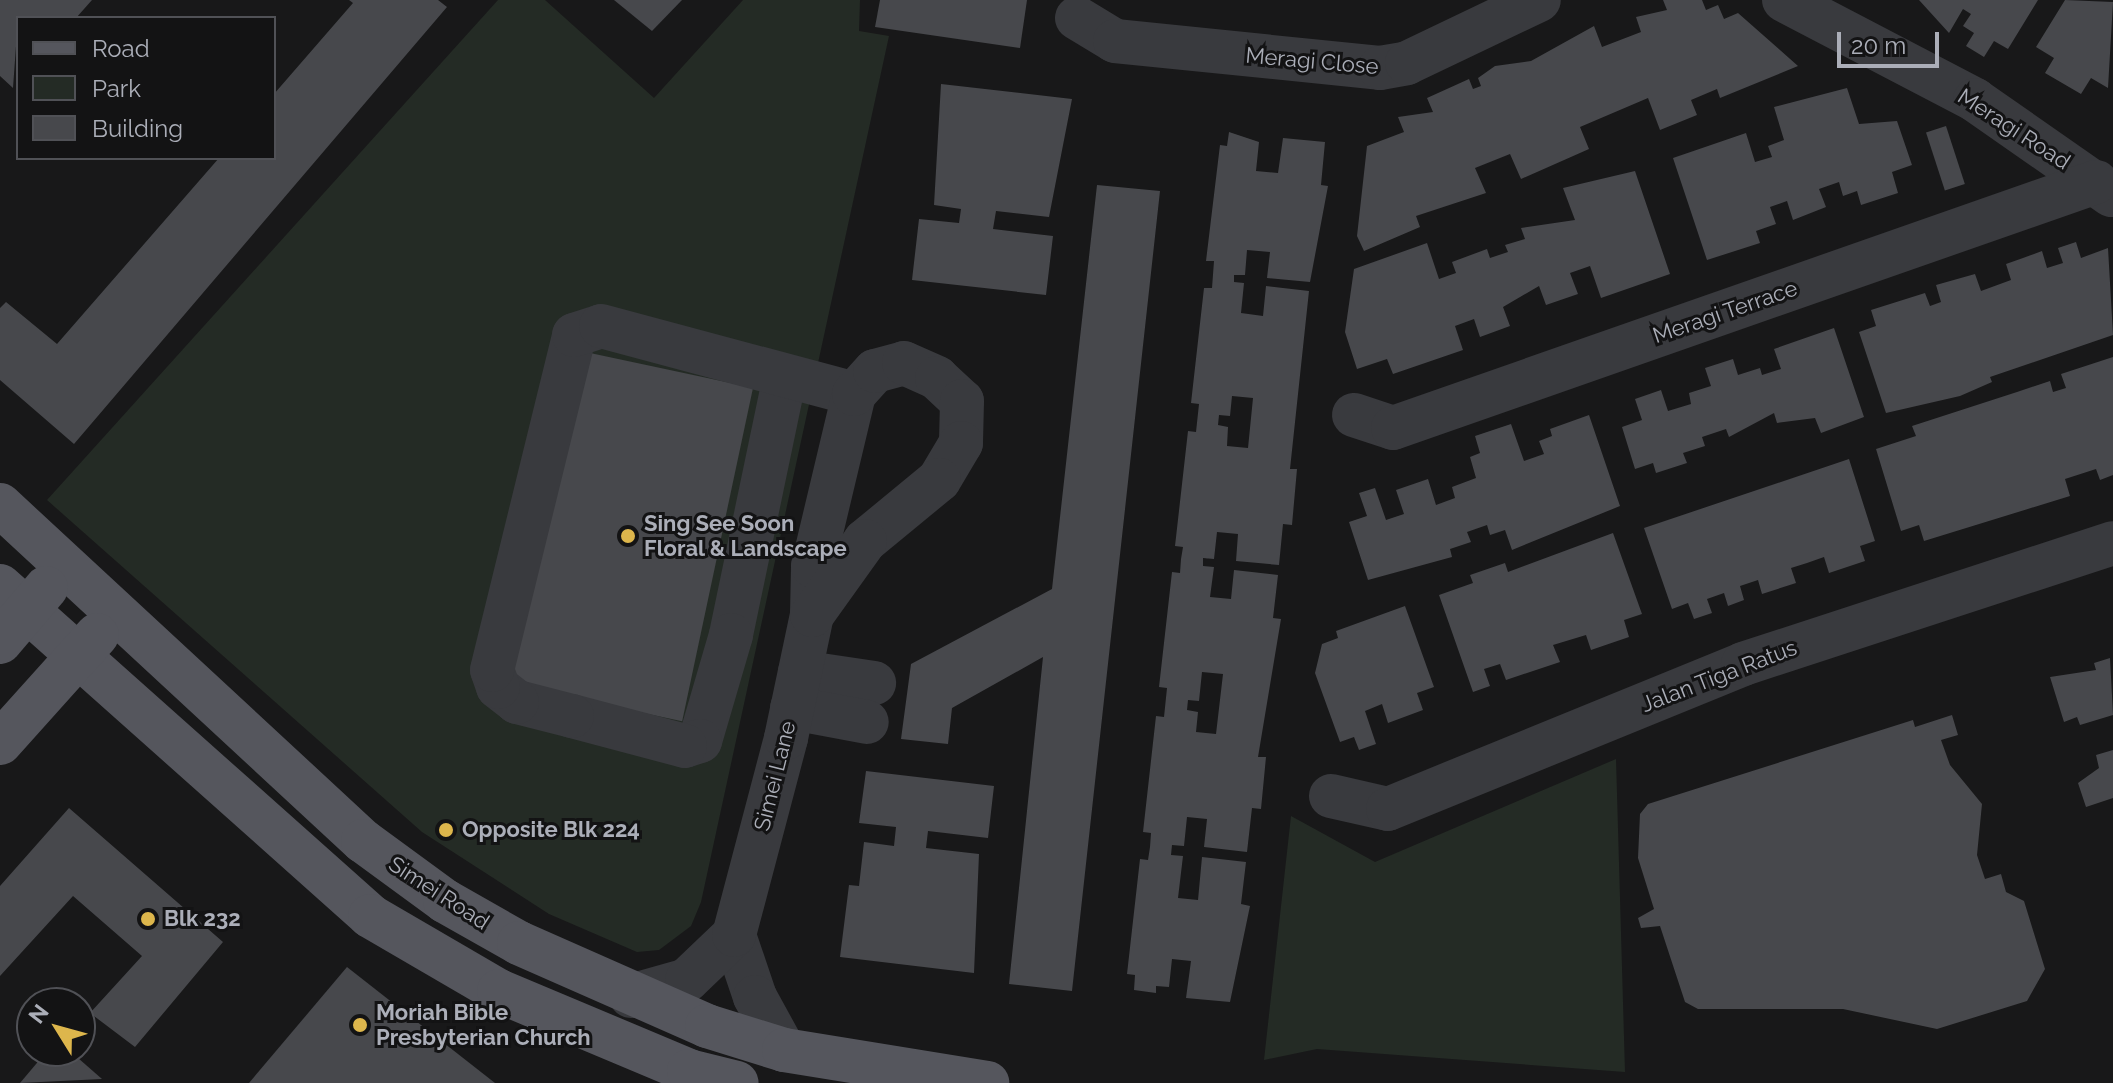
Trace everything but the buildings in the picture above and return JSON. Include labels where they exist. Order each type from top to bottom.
[{"type":"main road","name":"Simei Road","points":[[0,505],[363,841],[445,901],[631,996],[784,1050],[987,1083]]},
{"type":"main road","points":[[65,565],[9,613],[78,657],[333,889],[499,991],[689,1071],[737,1083]]},
{"type":"main road","points":[[0,743],[117,613]]},
{"type":"main road","points":[[333,889],[327,870],[335,848],[363,841]]},
{"type":"street","name":"Meragi Close","points":[[1077,18],[1115,41],[1380,68],[1407,63],[1539,0]]},
{"type":"street","name":"Meragi Road","points":[[1784,0],[1975,100],[2104,190]]},
{"type":"street","name":"Meragi Terrace","points":[[1354,415],[1393,428],[2104,190]]},
{"type":"street","points":[[785,376],[708,725],[700,741],[685,746],[517,702],[498,687],[492,670],[566,345],[601,326],[854,394]]},
{"type":"street","name":"Simei Lane","points":[[734,935],[796,690],[812,615],[813,566],[854,394],[875,371],[904,363],[937,378],[962,401],[961,443],[939,480],[865,541],[812,615]]},
{"type":"street","name":"Jalan Tiga Ratus","points":[[1331,796],[1388,809],[1743,664],[2113,543]]},
{"type":"street","points":[[796,690],[870,703]]},
{"type":"street","points":[[631,996],[687,980],[734,935],[755,997],[784,1050]]},
{"type":"green space","points":[[498,0],[545,0],[654,98],[743,0],[860,0],[859,31],[889,36],[701,902],[691,926],[659,950],[637,952],[549,914],[422,832],[47,500]]},
{"type":"green space","points":[[1616,759],[1625,1072],[1317,1049],[1264,1060],[1291,816],[1375,862]]},
{"type":"place","name":"Sing See Soon Floral & Landscape","points":[[628,536]]},
{"type":"place","name":"Opposite Blk 224","points":[[446,830]]},
{"type":"place","name":"Blk 232","points":[[148,919]]},
{"type":"place","name":"Moriah Bible Presbyterian Church","points":[[360,1025]]}]
